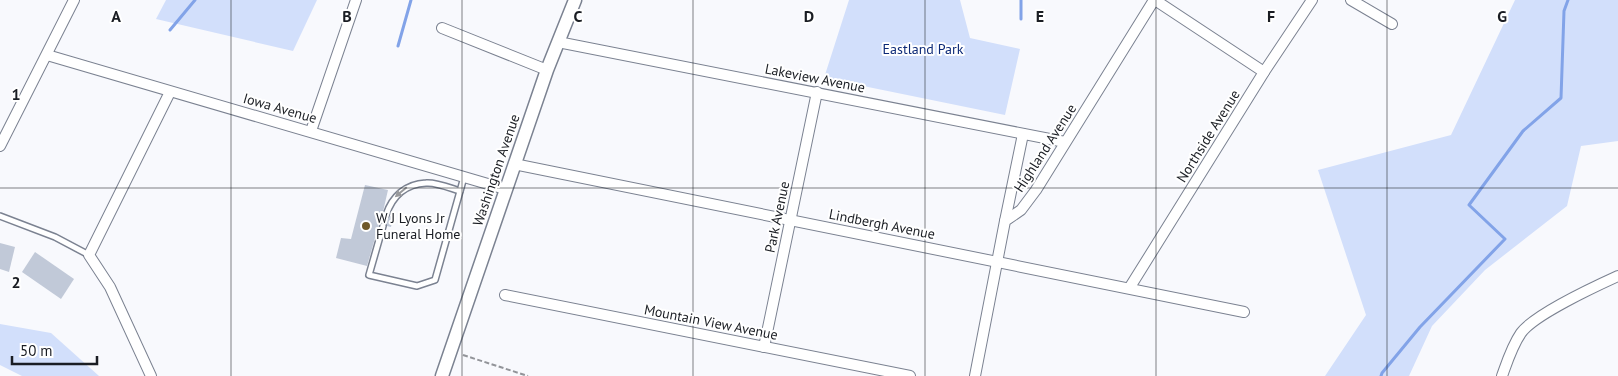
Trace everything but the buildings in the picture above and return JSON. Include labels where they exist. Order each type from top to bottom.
[{"type":"street","points":[[0,146],[74,0]]},
{"type":"street","points":[[311,131],[356,0]]},
{"type":"street","name":"Washington Avenue","points":[[442,376],[457,353],[474,280],[547,70],[575,0]]},
{"type":"street","points":[[1155,0],[1264,72]]},
{"type":"street","name":"Highland Avenue","points":[[1005,221],[1021,210],[1036,190],[1155,0]]},
{"type":"street","name":"Northside Avenue","points":[[1130,288],[1264,72],[1312,0]]},
{"type":"street","points":[[1351,0],[1392,24]]},
{"type":"street","points":[[442,28],[547,70]]},
{"type":"street","name":"Lakeview Avenue","points":[[558,42],[1066,142]]},
{"type":"street","name":"Iowa Avenue","points":[[46,55],[505,189]]},
{"type":"street","points":[[151,376],[110,287],[90,256],[170,92]]},
{"type":"street","name":"Park Avenue","points":[[764,347],[817,92]]},
{"type":"street","points":[[975,376],[1023,134]]},
{"type":"street","name":"Lindbergh Avenue","points":[[514,164],[1244,312]]},
{"type":"street","points":[[1502,376],[1521,333],[1537,318],[1618,276]]},
{"type":"street","name":"Mountain View Avenue","points":[[506,295],[910,376]]},
{"type":"lane","points":[[383,226],[369,274],[417,286],[435,280],[464,177]]},
{"type":"lane","points":[[386,215],[390,203],[408,187],[427,183],[460,190]]},
{"type":"lane","points":[[0,216],[55,237],[90,256]]},
{"type":"path","points":[[457,353],[528,376]]},
{"type":"green space","points":[[166,0],[317,0],[293,51],[156,19]]},
{"type":"green space","name":"Eastland Park","points":[[849,0],[960,0],[970,38],[1020,49],[1005,115],[824,78]]},
{"type":"green space","points":[[1515,0],[1618,0],[1618,141],[1581,146],[1567,206],[1485,270],[1432,326],[1409,376],[1325,376],[1366,315],[1318,170],[1451,135]]},
{"type":"green space","points":[[0,324],[51,333],[99,376],[22,376],[0,365]]},
{"type":"waterway","points":[[170,30],[195,0]]},
{"type":"waterway","points":[[398,46],[411,0]]},
{"type":"waterway","points":[[1021,0],[1021,19]]},
{"type":"waterway","points":[[1381,376],[1420,327],[1505,239],[1469,205],[1523,131],[1561,98],[1564,11],[1568,0]]},
{"type":"place","name":"W J Lyons Jr Funeral Home","points":[[366,226]]}]
